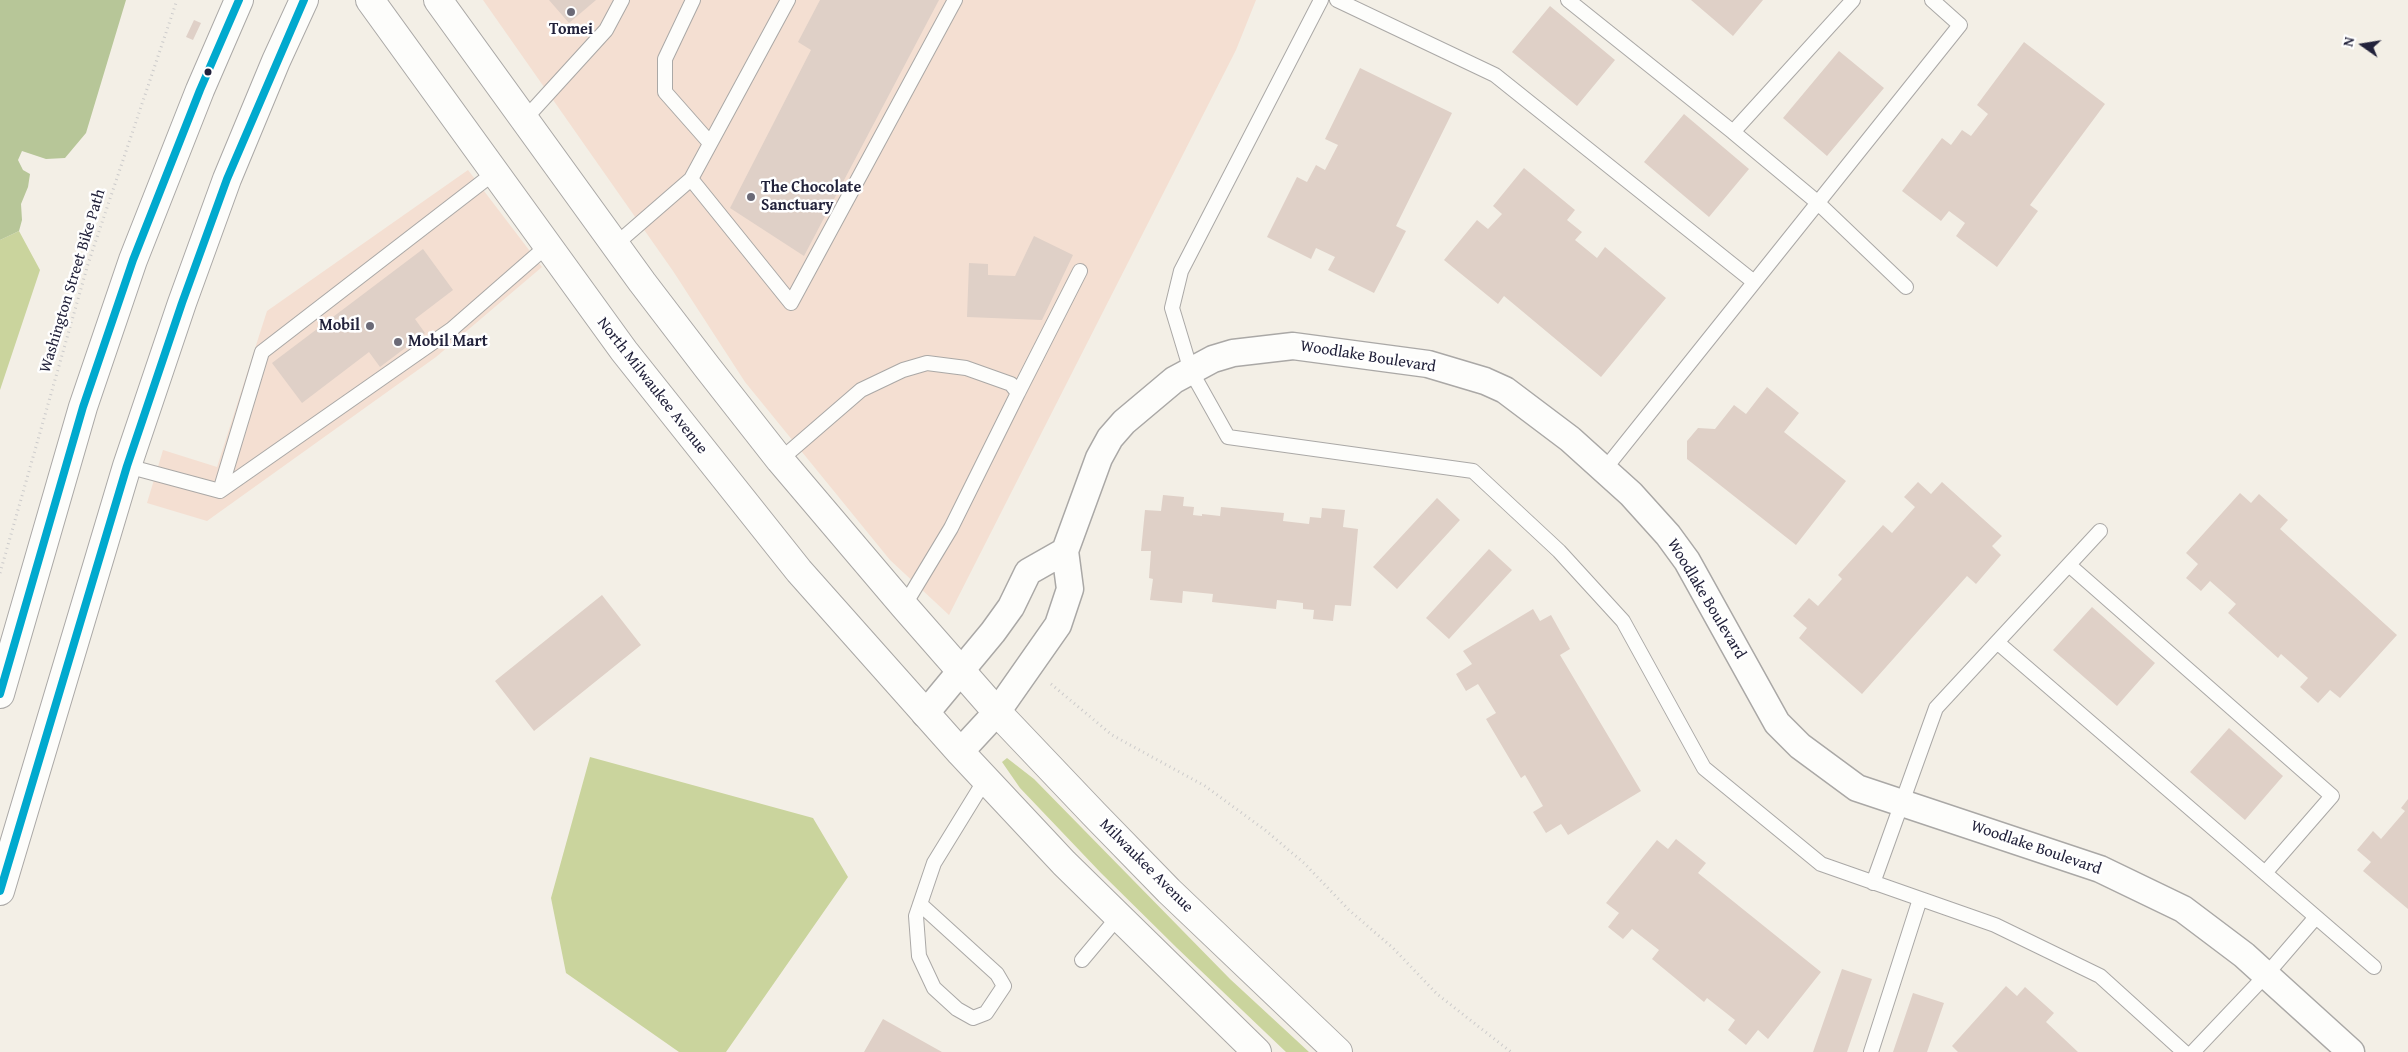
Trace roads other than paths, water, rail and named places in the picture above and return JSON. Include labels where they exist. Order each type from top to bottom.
[{"type":"main road","points":[[0,694],[83,407],[133,260],[196,98],[239,0]]},
{"type":"main road","points":[[0,891],[127,466],[182,303],[227,179],[276,60],[304,0]]},
{"type":"main road","name":"North Milwaukee Avenue","points":[[370,0],[624,351],[730,487],[799,571],[960,752]]},
{"type":"main road","points":[[438,0],[615,245],[780,460],[961,673]]},
{"type":"main road","name":"Milwaukee Avenue","points":[[961,673],[1169,891],[1338,1052]]},
{"type":"main road","points":[[960,752],[1118,917],[1257,1052]]},
{"type":"street","name":"Woodlake Boulevard","points":[[960,752],[997,712],[1058,625],[1070,589],[1065,551],[1099,458],[1110,438],[1124,422],[1174,380],[1213,359],[1233,353],[1293,346],[1428,364],[1485,381],[1505,390],[1570,439],[1630,494],[1668,535],[1687,561],[1777,723],[1800,746],[1857,788],[2100,869],[2183,909],[2244,955],[2351,1052]]},
{"type":"street","points":[[925,714],[961,673],[1011,607],[1028,572],[1065,551]]},
{"type":"lane","points":[[524,120],[606,30],[622,0]]},
{"type":"lane","points":[[693,0],[665,59],[665,92],[710,144]]},
{"type":"lane","points":[[615,245],[691,179],[788,0]]},
{"type":"lane","points":[[691,179],[791,303],[955,0]]},
{"type":"lane","points":[[1321,0],[1181,271],[1172,308],[1191,371],[1228,437],[1473,471],[1559,551],[1623,621],[1704,768],[1821,864],[1995,925],[2100,976],[2184,1052]]},
{"type":"lane","points":[[1337,0],[1495,75],[1754,282]]},
{"type":"lane","points":[[1568,0],[1817,202],[1906,287]]},
{"type":"lane","points":[[1733,132],[1853,0]]},
{"type":"lane","points":[[1604,470],[1960,25],[1932,0]]},
{"type":"lane","points":[[220,491],[262,352],[494,173]]},
{"type":"lane","points":[[127,466],[220,491],[452,329],[547,246]]},
{"type":"lane","points":[[904,606],[951,528],[1080,271]]},
{"type":"lane","points":[[780,460],[861,390],[903,370],[927,362],[966,368],[1011,384],[1018,393]]},
{"type":"lane","points":[[1874,883],[1936,708],[2100,531]]},
{"type":"lane","points":[[2069,565],[2332,796],[2266,873]]},
{"type":"lane","points":[[1997,642],[2374,967]]},
{"type":"lane","points":[[920,904],[997,974],[1001,980],[1004,986],[986,1013],[973,1018],[957,1009],[934,988],[919,956],[916,916],[920,904],[934,863],[985,780]]},
{"type":"lane","points":[[1871,1052],[1920,899]]},
{"type":"lane","points":[[1082,960],[1118,917]]},
{"type":"lane","points":[[2193,1052],[2266,976],[2316,917]]},
{"type":"place","name":"Tomei","points":[[571,12]]},
{"type":"place","name":"The Chocolate Sanctuary","points":[[751,197]]},
{"type":"place","name":"Mobil","points":[[370,326]]},
{"type":"place","name":"Mobil Mart","points":[[398,342]]}]
